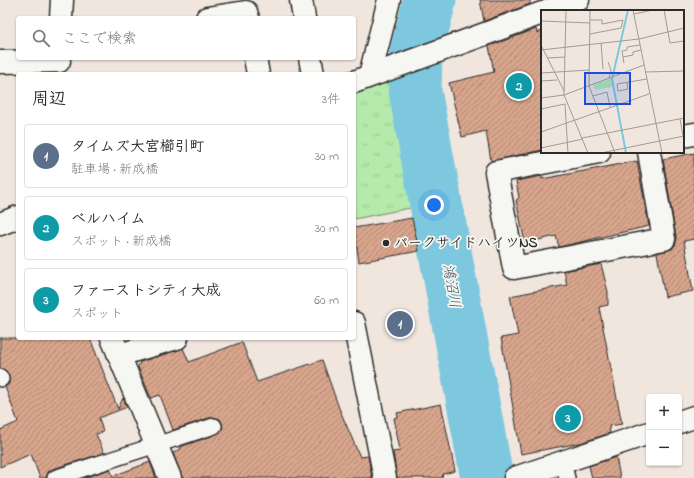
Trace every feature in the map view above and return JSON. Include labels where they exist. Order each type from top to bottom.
[{"type":"street","points":[[61,16],[62,0]]},
{"type":"street","points":[[302,0],[304,16]]},
{"type":"street","points":[[362,79],[389,0]]},
{"type":"street","points":[[551,10],[578,0]]},
{"type":"street","points":[[220,16],[246,12],[247,16]]},
{"type":"street","points":[[362,79],[541,13]]},
{"type":"street","points":[[255,60],[258,72]]},
{"type":"street","points":[[310,60],[313,72]]},
{"type":"street","points":[[0,62],[59,64]]},
{"type":"street","points":[[684,136],[694,134]]},
{"type":"street","points":[[594,153],[496,172],[514,268],[664,239],[649,153]]},
{"type":"street","points":[[0,224],[16,218]]},
{"type":"street","points":[[356,333],[385,478]]},
{"type":"street","points":[[163,340],[115,347],[170,478]]},
{"type":"street","points":[[682,421],[694,417]]},
{"type":"street","points":[[515,478],[565,470],[646,434]]},
{"type":"lane","points":[[55,478],[214,426]]},
{"type":"green space","points":[[408,69],[407,93],[420,206],[356,219],[356,90]]},
{"type":"building","points":[[480,0],[530,0],[530,4],[484,21]]},
{"type":"building","points":[[536,29],[537,33],[541,31],[541,150],[491,161],[486,131],[462,137],[449,83],[494,72],[489,46]]},
{"type":"building","points":[[694,153],[694,239],[684,241],[693,291],[665,297],[657,253],[672,249],[676,244],[676,237],[663,159]]},
{"type":"building","points":[[637,161],[649,226],[559,247],[556,236],[525,243],[516,200],[519,198],[516,181],[542,176],[542,179]]},
{"type":"building","name":"パークサイドハイツNS","points":[[412,218],[419,251],[359,262],[356,242],[356,228]]},
{"type":"building","points":[[601,264],[608,292],[608,305],[599,307],[622,424],[609,426],[610,433],[580,443],[521,454],[501,338],[518,335],[510,296],[567,285],[564,271]]},
{"type":"building","points":[[0,338],[16,338],[16,340],[91,340],[118,409],[123,398],[127,407],[99,418],[103,432],[96,434],[104,453],[52,469],[48,472],[46,478],[40,478],[31,454],[0,467],[0,430],[18,422],[5,387],[9,384],[9,375],[5,370],[0,368]]},
{"type":"building","points":[[242,342],[257,382],[322,360],[339,408],[360,457],[368,456],[372,478],[182,478],[173,453],[181,449],[180,447],[217,434],[223,428],[222,423],[220,419],[212,417],[173,430],[160,395],[151,398],[138,367],[140,362],[183,348],[189,362]]},
{"type":"building","points":[[441,404],[455,471],[443,474],[442,478],[397,478],[393,452],[400,451],[394,418],[398,417],[397,413]]},
{"type":"building","points":[[616,457],[620,478],[592,478],[589,466]]},
{"type":"building","points":[[150,462],[156,478],[84,478],[110,469],[113,476]]},
{"type":"waterway","name":"鴻沼川","points":[[430,0],[416,53],[415,91],[487,478]]},
{"type":"place","name":"ベルハイム","points":[[519,86]]},
{"type":"place","name":"パークサイドハイツNS","points":[[386,243]]},
{"type":"place","name":"タイムズ大宮櫛引町","points":[[400,324]]},
{"type":"place","name":"ファーストシティ大成","points":[[568,418]]}]
